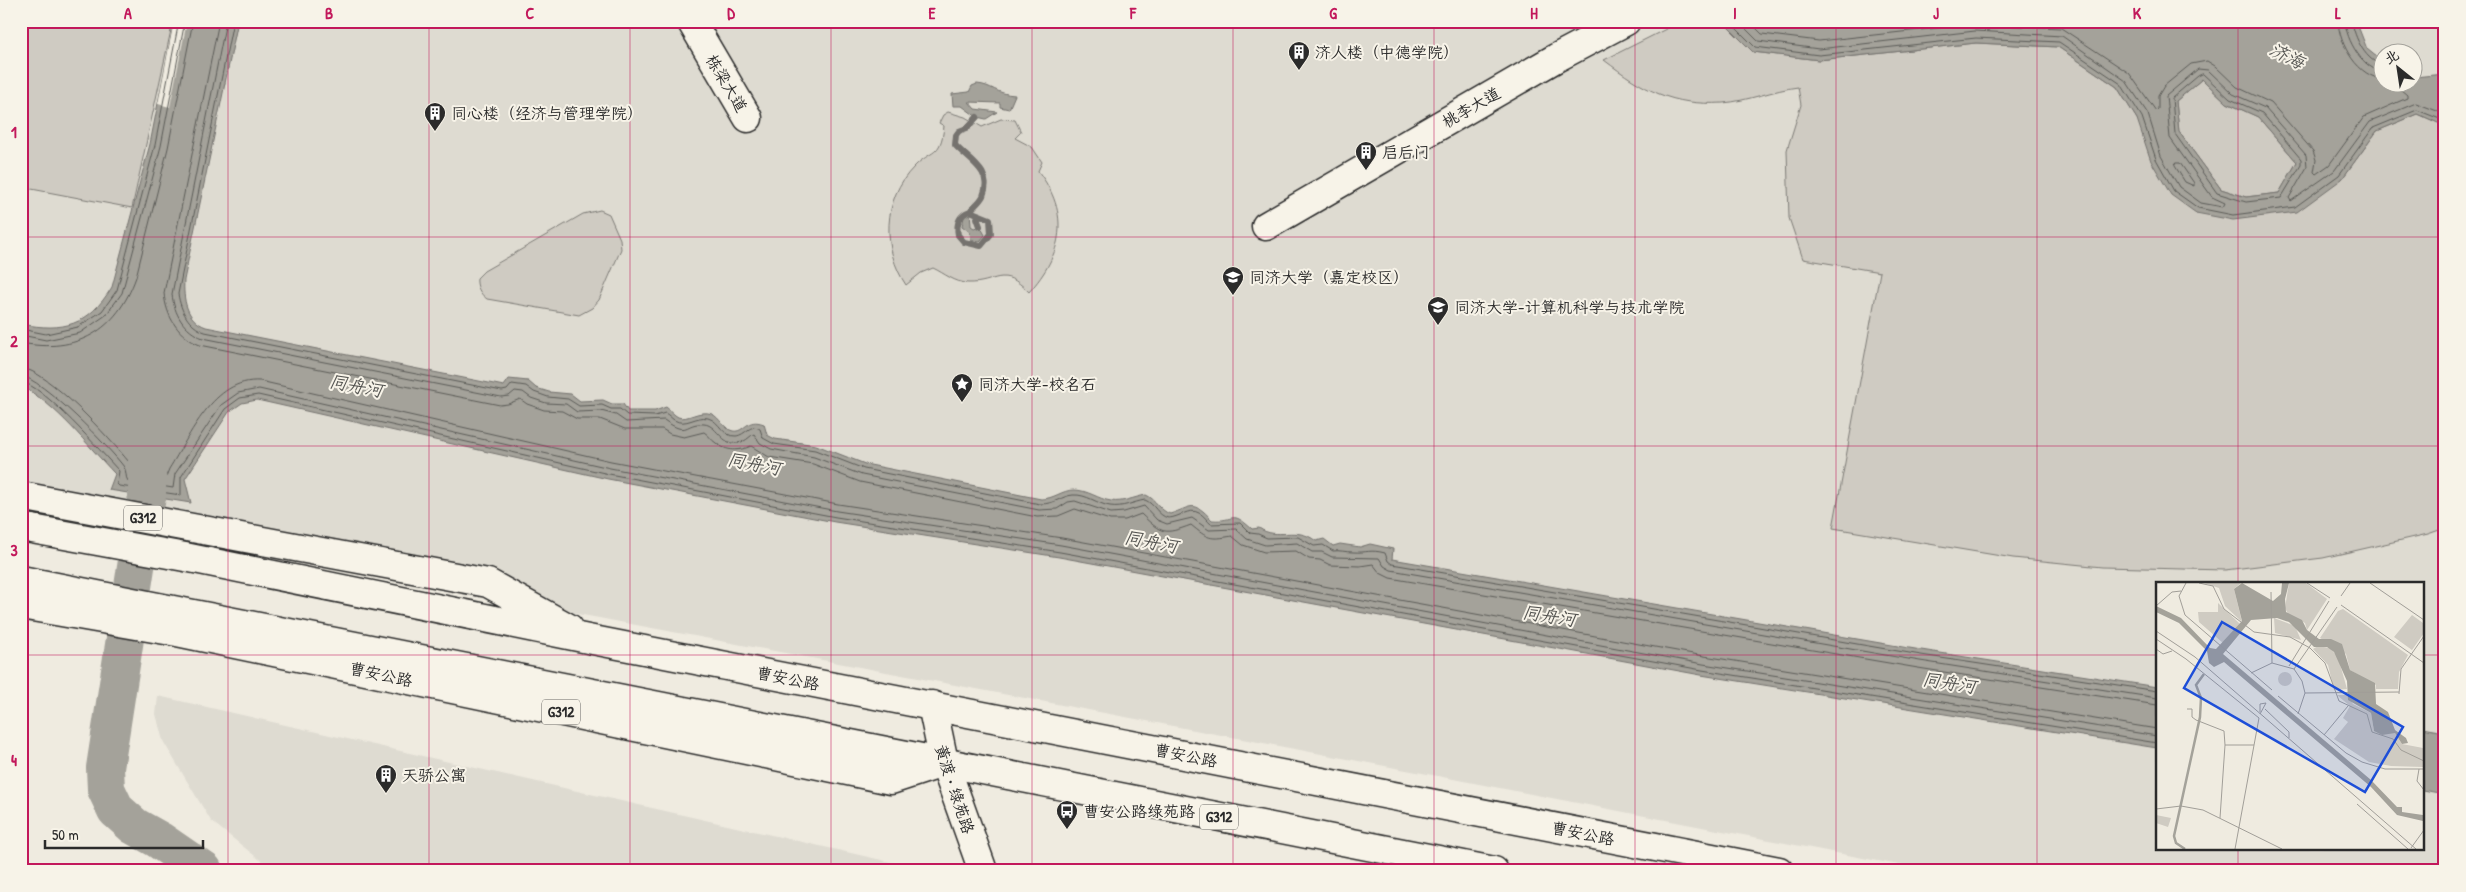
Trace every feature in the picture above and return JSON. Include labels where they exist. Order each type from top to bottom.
[{"type":"main road","name":"栋梁大道","points":[[691,21],[748,118]]},
{"type":"main road","name":"桃李大道","points":[[1266,226],[1556,58],[1626,21]]},
{"type":"main road","name":"曹安公路","points":[[21,496],[488,582],[593,640]]},
{"type":"main road","name":"曹安公路","points":[[21,527],[185,557],[593,640],[1779,871]]},
{"type":"main road","name":"曹安公路","points":[[21,580],[77,602],[944,762],[1494,871]]},
{"type":"main road","name":"曹安公路","points":[[21,605],[77,602]]},
{"type":"main road","name":"黄渡 • 绿苑路","points":[[932,706],[944,762],[983,871]]},
{"type":"shaded area","name":"同济大学（嘉定校区）","points":[[21,21],[2445,21],[2445,871],[1930,871],[1422,773],[21,509]]},
{"type":"shaded area","points":[[21,21],[173,21],[132,208],[21,187]]},
{"type":"shaded area","points":[[1682,21],[1722,21],[1753,52],[1819,60],[1976,43],[2058,47],[2117,87],[2196,213],[2342,179],[2377,131],[2418,114],[2445,126],[2445,528],[2428,534],[2323,558],[2225,570],[2102,567],[2013,558],[1833,528],[1880,272],[1803,259],[1789,218],[1787,150],[1801,105],[1798,87],[1732,102],[1688,102],[1673,99],[1646,88],[1604,60]]},
{"type":"shaded area","points":[[2202,79],[2227,103],[2258,117],[2297,162],[2279,193],[2246,197],[2221,189],[2179,132],[2176,101]]},
{"type":"shaded area","points":[[948,112],[965,117],[982,127],[1001,119],[1015,120],[1021,132],[1015,138],[1032,147],[1042,162],[1038,171],[1055,203],[1059,218],[1059,233],[1049,263],[1041,278],[1029,292],[1012,279],[1005,277],[978,283],[963,283],[933,268],[921,273],[906,285],[898,271],[890,240],[889,224],[891,209],[903,180],[920,161],[938,148],[943,136],[944,126],[939,123],[943,115]]},
{"type":"shaded area","points":[[600,210],[609,214],[620,239],[621,249],[599,300],[592,308],[579,315],[487,299],[480,292],[477,278],[484,271],[583,214]]},
{"type":"shaded area","points":[[158,696],[930,871],[274,871],[211,821],[163,741],[156,714]]},
{"type":"water","name":"同舟河","points":[[174,21],[238,21],[184,280],[187,308],[199,324],[206,327],[504,386],[509,379],[528,381],[536,388],[549,392],[571,394],[580,401],[603,400],[612,404],[623,404],[628,411],[655,411],[666,407],[676,416],[682,418],[707,413],[715,416],[727,428],[733,431],[740,430],[753,422],[758,422],[764,424],[767,435],[775,439],[816,445],[865,464],[1041,499],[1074,490],[1084,491],[1106,500],[1115,501],[1124,501],[1146,495],[1170,514],[1188,507],[1196,507],[1206,513],[1212,520],[1236,518],[1252,529],[1259,528],[1266,532],[1301,534],[1309,536],[1316,541],[1324,539],[1333,546],[1340,544],[1360,547],[1370,544],[1393,549],[1392,559],[1921,650],[2156,687],[2156,748],[1701,675],[1059,557],[835,522],[608,479],[257,400],[242,403],[229,412],[185,479],[191,503],[109,490],[115,474],[59,414],[47,403],[21,386],[21,324],[50,327],[74,323],[84,318],[103,300],[112,287],[150,144]]},
{"type":"water","name":"济海","points":[[1722,21],[2356,21],[2367,49],[2374,55],[2374,92],[2424,92],[2424,76],[2445,74],[2445,126],[2418,114],[2377,131],[2342,179],[2297,212],[2233,220],[2196,213],[2171,195],[2151,161],[2137,119],[2117,87],[2058,47],[1976,43],[1819,60],[1753,52]],"holes":[[[2202,79],[2227,103],[2258,117],[2297,162],[2279,193],[2246,197],[2221,189],[2179,132],[2176,101]]]},
{"type":"water","points":[[977,84],[1015,95],[1009,109],[1000,107],[1000,103],[969,102],[975,109],[997,112],[986,119],[977,117],[962,106],[953,106],[952,94],[969,92],[972,86]]},
{"type":"water","points":[[970,211],[971,226],[974,228],[980,226],[985,235],[980,241],[971,240],[970,232],[962,226],[965,213]]},
{"type":"water","points":[[2424,728],[2445,732],[2445,794],[2424,790]]},
{"type":"pier","points":[[174,21],[187,21],[170,107],[158,104]]},
{"type":"waterway","points":[[970,211],[983,196],[985,180],[978,167],[955,145],[956,135],[959,131],[967,128],[977,117]]},
{"type":"waterway","points":[[970,211],[990,219],[991,234],[981,246],[964,242],[958,235],[957,227],[959,220],[970,211]]},
{"type":"waterway","points":[[980,216],[977,218],[980,226]]},
{"type":"waterway","points":[[147,445],[147,496],[105,768],[106,789],[116,810],[134,826],[159,840],[204,871]]},
{"type":"place","name":"济人楼（中德学院）","points":[[1299,71]]},
{"type":"place","name":"同心楼（经济与管理学院）","points":[[435,132]]},
{"type":"place","name":"启后门","points":[[1366,171]]},
{"type":"place","name":"同济大学（嘉定校区）","points":[[1233,296]]},
{"type":"place","name":"同济大学-计算机科学与技术学院","points":[[1438,326]]},
{"type":"place","name":"同济大学-校名石","points":[[962,403]]},
{"type":"place","name":"天骄公寓","points":[[386,794]]},
{"type":"place","name":"曹安公路绿苑路","points":[[1067,830]]}]
